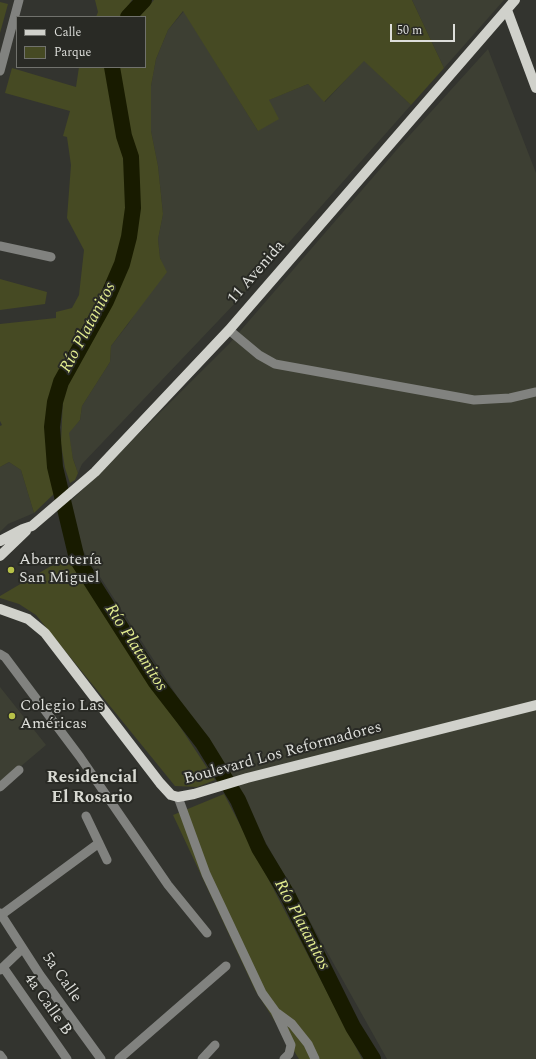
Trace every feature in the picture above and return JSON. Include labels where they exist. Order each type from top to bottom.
[{"type":"main road","name":"11 Avenida","points":[[0,541],[22,529],[32,526],[79,486],[229,330],[390,142],[515,0]]},
{"type":"main road","points":[[507,10],[536,88]]},
{"type":"main road","points":[[0,556],[32,526]]},
{"type":"main road","name":"Boulevard Los Reformadores","points":[[0,609],[28,619],[45,633],[160,783],[171,794],[178,797],[194,794],[247,778],[536,705]]},
{"type":"street","points":[[0,71],[19,0]]},
{"type":"street","points":[[0,246],[52,256]]},
{"type":"street","points":[[229,330],[259,355],[275,364],[474,400],[510,398],[536,392]]},
{"type":"street","points":[[0,654],[5,657],[80,757],[168,885],[207,933]]},
{"type":"street","points":[[0,787],[19,770]]},
{"type":"street","points":[[178,797],[206,874],[262,993],[275,1011],[291,1045],[289,1054],[284,1059]]},
{"type":"street","points":[[86,816],[107,860]]},
{"type":"street","points":[[1,914],[99,843]]},
{"type":"street","name":"5a Calle","points":[[1,914],[22,948],[101,1059]]},
{"type":"street","points":[[1,969],[22,948]]},
{"type":"street","points":[[119,1059],[226,966]]},
{"type":"street","name":"4a Calle B","points":[[1,969],[66,1059]]},
{"type":"street","points":[[275,1011],[292,1024],[308,1044],[315,1059]]},
{"type":"street","points":[[202,1059],[215,1045]]},
{"type":"street","points":[[0,1055],[3,1059]]},
{"type":"shaded area","points":[[412,0],[504,0],[444,68]]},
{"type":"shaded area","points":[[184,11],[258,131],[268,100],[308,84],[325,102],[364,60],[411,105],[238,300],[82,464],[78,473],[73,459],[68,433],[80,420],[82,406],[110,362],[111,346],[129,323],[163,267],[160,258],[158,239],[163,214],[158,166],[151,131],[151,86],[156,59],[168,30]]},
{"type":"shaded area","points":[[488,49],[536,173],[536,1059],[387,1059],[228,775],[82,549],[78,550],[68,504],[229,344],[400,146]]},
{"type":"shaded area","points":[[9,462],[21,470],[34,513],[8,524],[0,532],[0,467]]},
{"type":"shaded area","name":"Colegio Las Américas","points":[[0,687],[46,745],[0,784]]},
{"type":"green space","points":[[95,0],[132,0],[121,16],[96,16],[98,12]]},
{"type":"green space","points":[[154,0],[412,0],[444,68],[411,105],[364,61],[324,102],[308,84],[269,100],[279,119],[258,131],[183,11],[168,30],[156,59],[151,86],[151,131],[158,166],[163,214],[158,239],[160,258],[167,272],[111,346],[110,362],[82,406],[80,420],[69,433],[73,459],[78,473],[75,480],[70,483],[65,468],[61,444],[63,398],[66,385],[85,353],[87,344],[126,266],[137,210],[134,152],[118,68],[146,68],[146,16],[140,16]]},
{"type":"green space","points":[[0,2],[8,4],[0,33]]},
{"type":"green space","points":[[12,68],[76,87],[79,68],[107,68],[109,91],[123,156],[128,200],[124,236],[111,278],[79,336],[71,359],[55,381],[47,410],[45,434],[48,462],[56,492],[34,513],[21,470],[9,462],[0,467],[0,426],[2,425],[0,421],[0,324],[56,318],[56,312],[72,308],[79,295],[84,250],[67,218],[71,165],[67,137],[63,136],[70,111],[5,93]]},
{"type":"green space","points":[[0,279],[47,292],[45,304],[0,310]]},
{"type":"green space","points":[[68,556],[215,780],[197,787],[175,786],[36,615],[19,604],[0,598],[0,596]]},
{"type":"green space","points":[[224,794],[362,1059],[299,1059],[255,990],[173,815]]},
{"type":"waterway","name":"Río Platanitos","points":[[129,16],[144,0]]},
{"type":"waterway","name":"Río Platanitos","points":[[112,68],[124,136],[131,157],[133,208],[129,237],[122,264],[106,301],[61,382],[55,402],[52,427],[55,467],[77,559],[155,681],[203,743],[238,800],[259,848],[288,896],[353,1027],[373,1059]]},
{"type":"place","name":"Abarrotería San Miguel","points":[[11,570]]},
{"type":"place","name":"Colegio Las Américas","points":[[12,716]]},
{"type":"district","name":"Residencial El Rosario","points":[[92,789]]}]
